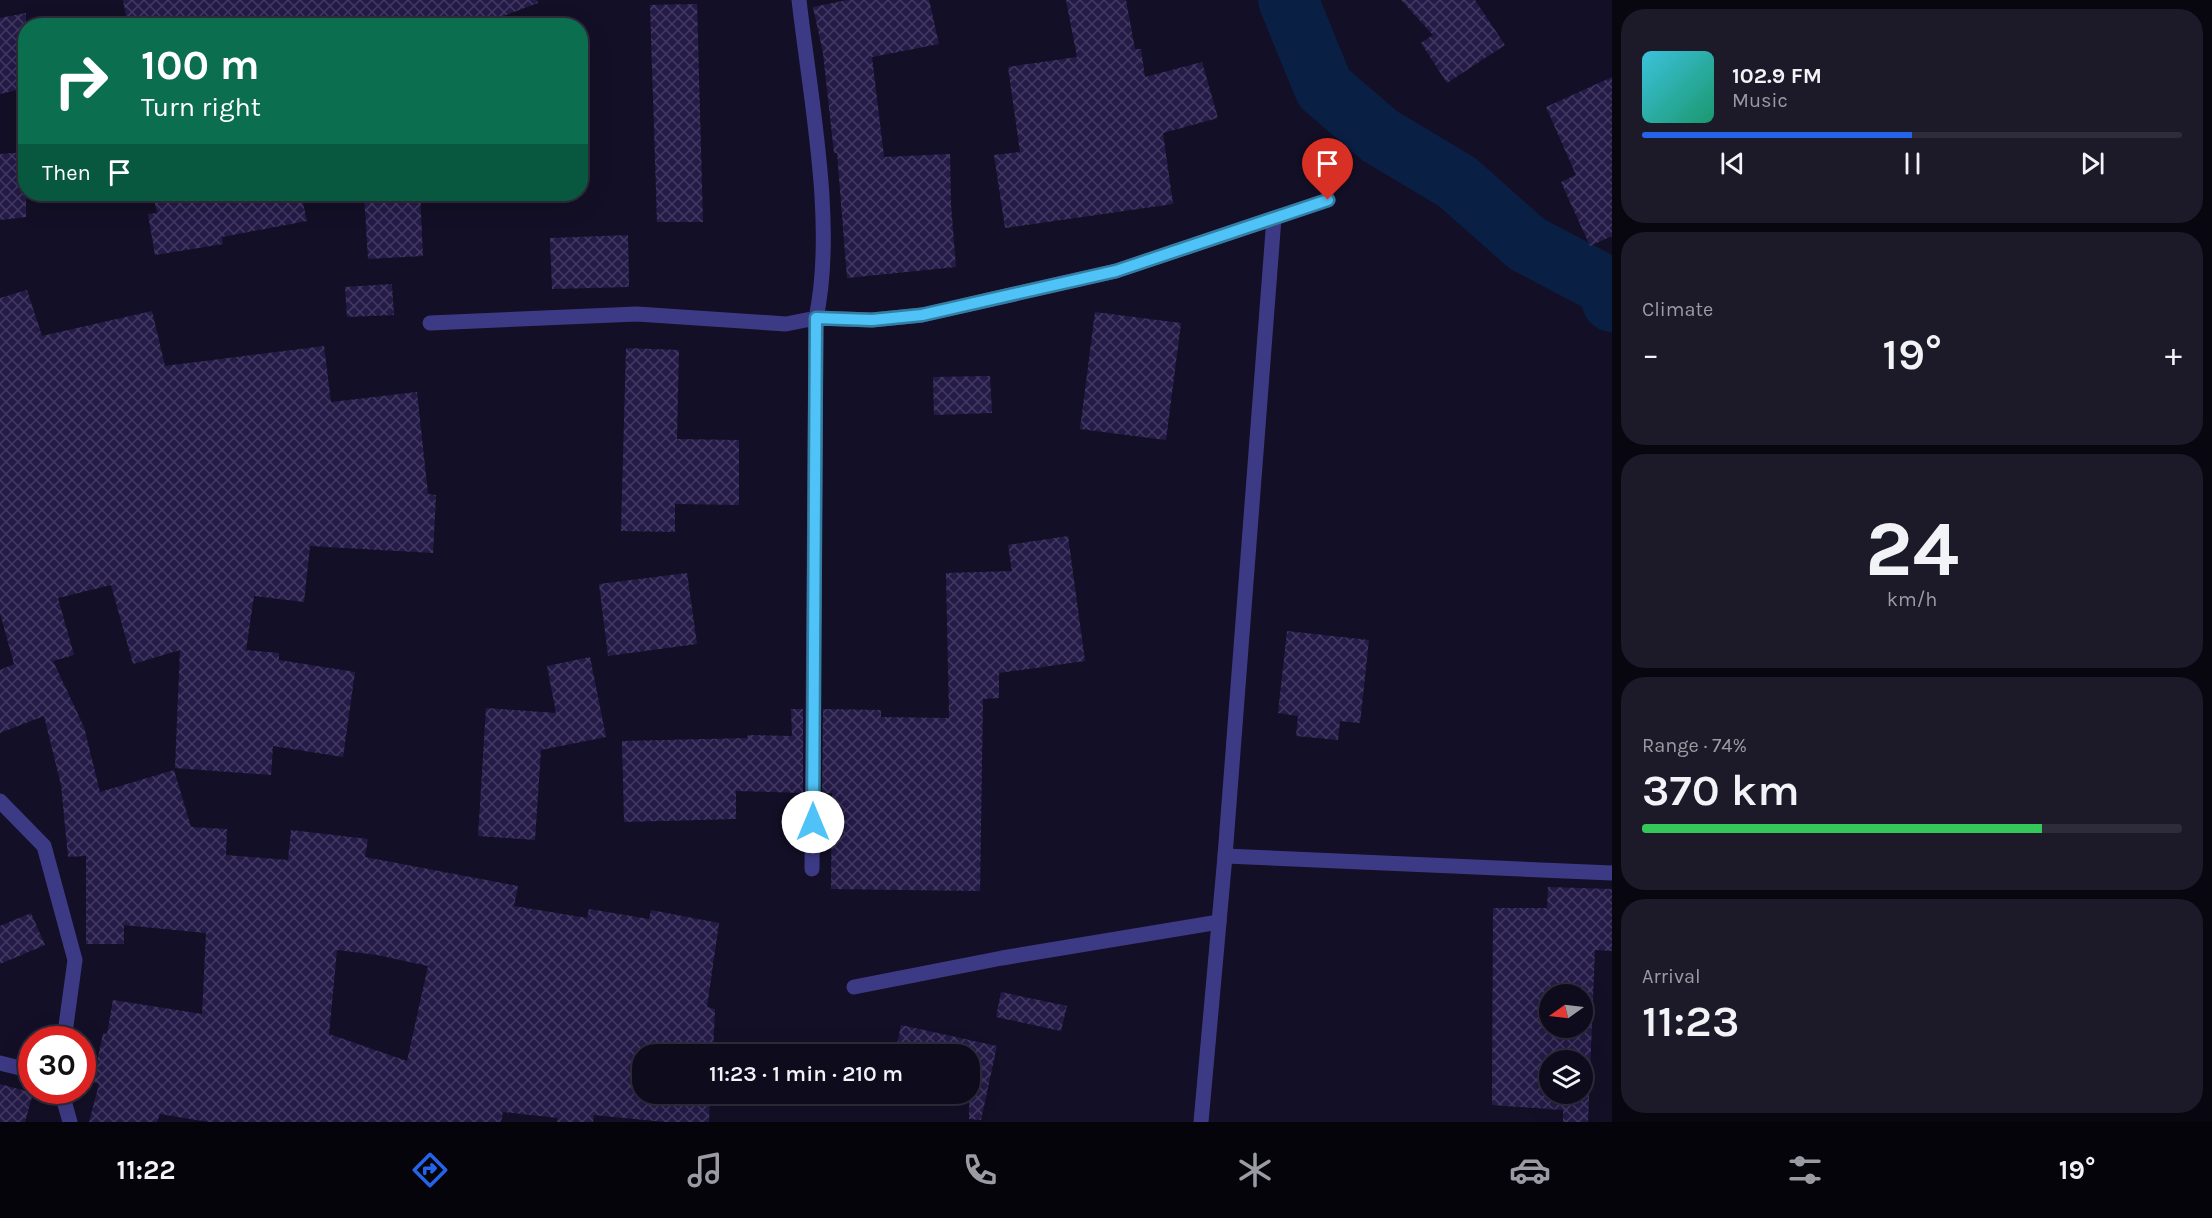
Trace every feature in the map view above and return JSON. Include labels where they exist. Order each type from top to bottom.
[{"type":"street","points":[[799,0],[821,190],[823,286],[816,318],[812,870]]},
{"type":"street","points":[[429,322],[637,314],[786,324],[816,318],[872,320],[922,315],[1116,271],[1328,200]]},
{"type":"street","points":[[1201,1122],[1226,856],[1274,218]]},
{"type":"street","points":[[0,801],[44,846],[75,960],[66,1026]]},
{"type":"street","points":[[1226,856],[1612,873]]},
{"type":"street","points":[[854,987],[1013,956],[1219,922]]},
{"type":"street","points":[[0,1062],[18,1067]]},
{"type":"street","points":[[65,1104],[70,1122]]},
{"type":"building","points":[[123,0],[537,0],[538,3],[498,18],[126,18]]},
{"type":"building","points":[[847,0],[929,0],[939,44],[872,57],[884,157],[950,154],[956,267],[847,278],[837,153],[834,153],[823,53],[813,7]]},
{"type":"building","points":[[1066,0],[1126,0],[1135,49],[1141,49],[1145,77],[1202,62],[1218,118],[1163,133],[1173,204],[1005,228],[994,155],[1020,152],[1008,67],[1077,57]]},
{"type":"building","points":[[1401,0],[1475,0],[1505,45],[1447,83],[1421,43],[1433,35]]},
{"type":"building","points":[[697,4],[703,222],[657,222],[650,5]]},
{"type":"building","points":[[26,13],[26,18],[18,18],[18,90],[0,94],[0,18]]},
{"type":"building","points":[[1612,77],[1612,236],[1590,246],[1561,182],[1576,175],[1546,107]]},
{"type":"building","points":[[18,153],[18,201],[26,201],[26,217],[0,220],[0,154]]},
{"type":"building","points":[[154,201],[303,201],[307,221],[222,237],[223,244],[155,255],[148,214],[157,213]]},
{"type":"building","points":[[364,201],[420,201],[423,256],[368,259]]},
{"type":"building","points":[[628,235],[629,287],[552,289],[550,238]]},
{"type":"building","points":[[392,284],[394,315],[347,317],[345,287]]},
{"type":"building","points":[[27,290],[42,336],[152,311],[165,366],[324,346],[331,402],[417,392],[428,494],[436,495],[433,553],[310,546],[304,602],[254,596],[246,650],[279,653],[279,660],[355,672],[343,757],[273,746],[271,775],[175,768],[180,650],[133,664],[111,585],[58,598],[74,655],[53,661],[84,727],[100,792],[174,770],[191,827],[227,829],[226,855],[288,860],[291,830],[368,839],[365,857],[518,886],[514,906],[587,918],[589,909],[649,919],[651,910],[719,923],[707,1007],[715,1009],[713,1044],[632,1044],[632,1104],[710,1104],[709,1122],[665,1122],[594,1115],[593,1122],[557,1122],[558,1118],[503,1112],[501,1122],[209,1122],[160,1114],[157,1122],[89,1122],[94,1104],[96,1104],[99,1084],[96,1083],[96,1067],[103,1033],[107,1034],[113,1000],[202,1014],[206,933],[124,925],[124,944],[86,944],[86,856],[68,857],[61,785],[44,716],[0,733],[0,670],[14,664],[0,613],[0,298]],"holes":[[[337,950],[377,955],[428,966],[407,1061],[329,1034]]]},
{"type":"building","points":[[1095,312],[1181,323],[1166,440],[1080,429]]},
{"type":"building","points":[[626,348],[679,350],[677,439],[739,440],[739,505],[675,504],[675,532],[621,531]]},
{"type":"building","points":[[990,376],[992,413],[934,415],[933,377]]},
{"type":"building","points":[[1068,536],[1085,661],[999,673],[999,698],[983,699],[980,891],[831,889],[832,793],[822,793],[823,709],[881,710],[881,717],[949,718],[946,573],[1012,571],[1008,545]]},
{"type":"building","points":[[687,573],[697,644],[608,656],[599,584]]},
{"type":"building","points":[[1287,631],[1369,640],[1360,723],[1340,721],[1338,740],[1296,736],[1298,716],[1278,713]]},
{"type":"building","points":[[590,657],[606,737],[541,750],[535,840],[478,836],[486,708],[556,713],[547,666]]},
{"type":"building","points":[[791,709],[803,709],[803,793],[736,791],[736,819],[624,822],[622,741],[747,738],[748,735],[792,736]]},
{"type":"building","points":[[1548,887],[1612,889],[1612,951],[1595,950],[1593,999],[1593,984],[1539,984],[1539,1038],[1591,1038],[1591,1050],[1539,1050],[1539,1104],[1589,1104],[1588,1122],[1563,1122],[1563,1110],[1492,1105],[1493,908],[1547,908]]},
{"type":"building","points":[[31,913],[45,945],[0,964],[0,926]]},
{"type":"building","points":[[1001,992],[1067,1006],[1061,1031],[996,1017]]},
{"type":"building","points":[[901,1025],[997,1046],[981,1120],[969,1119],[969,1104],[980,1104],[980,1044],[897,1044]]},
{"type":"building","points":[[0,1084],[18,1089],[18,1104],[30,1104],[25,1122],[0,1122]]},
{"type":"waterway","points":[[1288,0],[1324,88],[1380,136],[1457,182],[1527,244],[1607,286],[1612,302]]},
{"type":"route","points":[[813,822],[816,318],[872,320],[922,315],[1116,271],[1328,200]]}]
